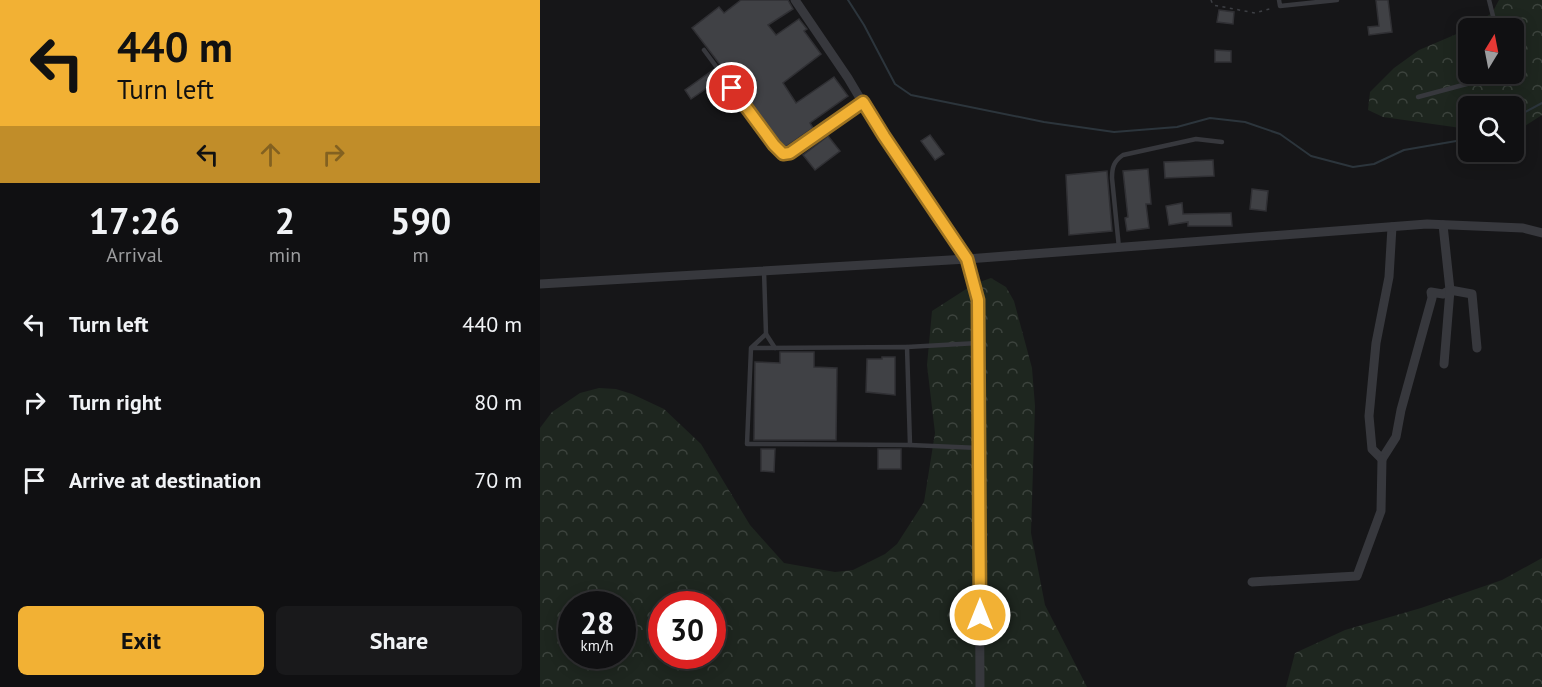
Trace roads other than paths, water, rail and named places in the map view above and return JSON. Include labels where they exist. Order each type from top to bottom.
[{"type":"street","points":[[795,0],[967,259],[978,300],[980,687]]},
{"type":"street","points":[[1443,225],[1450,291],[1444,364]]},
{"type":"street","points":[[540,284],[967,259],[1392,227],[1443,225],[1523,228],[1542,233]]},
{"type":"street","points":[[1382,459],[1372,449],[1369,416],[1376,343],[1389,277],[1392,227]]},
{"type":"street","points":[[1252,582],[1357,576],[1381,511],[1382,459],[1396,437],[1401,410],[1432,298],[1431,292],[1443,294],[1450,291],[1472,294],[1477,348]]},
{"type":"lane","points":[[1280,0],[1280,6],[1337,0]]},
{"type":"lane","points":[[1489,0],[1494,18]]},
{"type":"lane","points":[[704,50],[783,154],[790,153],[863,102]]},
{"type":"lane","points":[[1418,97],[1467,84]]},
{"type":"lane","points":[[1119,248],[1112,178],[1112,168],[1116,160],[1123,155],[1183,141],[1196,139],[1222,142]]},
{"type":"lane","points":[[764,271],[766,334],[774,348]]},
{"type":"lane","points":[[766,334],[752,348],[747,444],[910,445],[979,448]]},
{"type":"lane","points":[[752,348],[907,347],[978,343]]},
{"type":"lane","points":[[907,347],[910,445]]},
{"type":"waterway","points":[[848,0],[895,84],[911,95],[1044,122],[1114,132],[1177,127],[1210,118],[1245,122],[1280,134],[1311,156],[1353,167],[1374,164],[1404,150],[1458,141]]},
{"type":"waterway","points":[[1524,113],[1542,103]]}]
